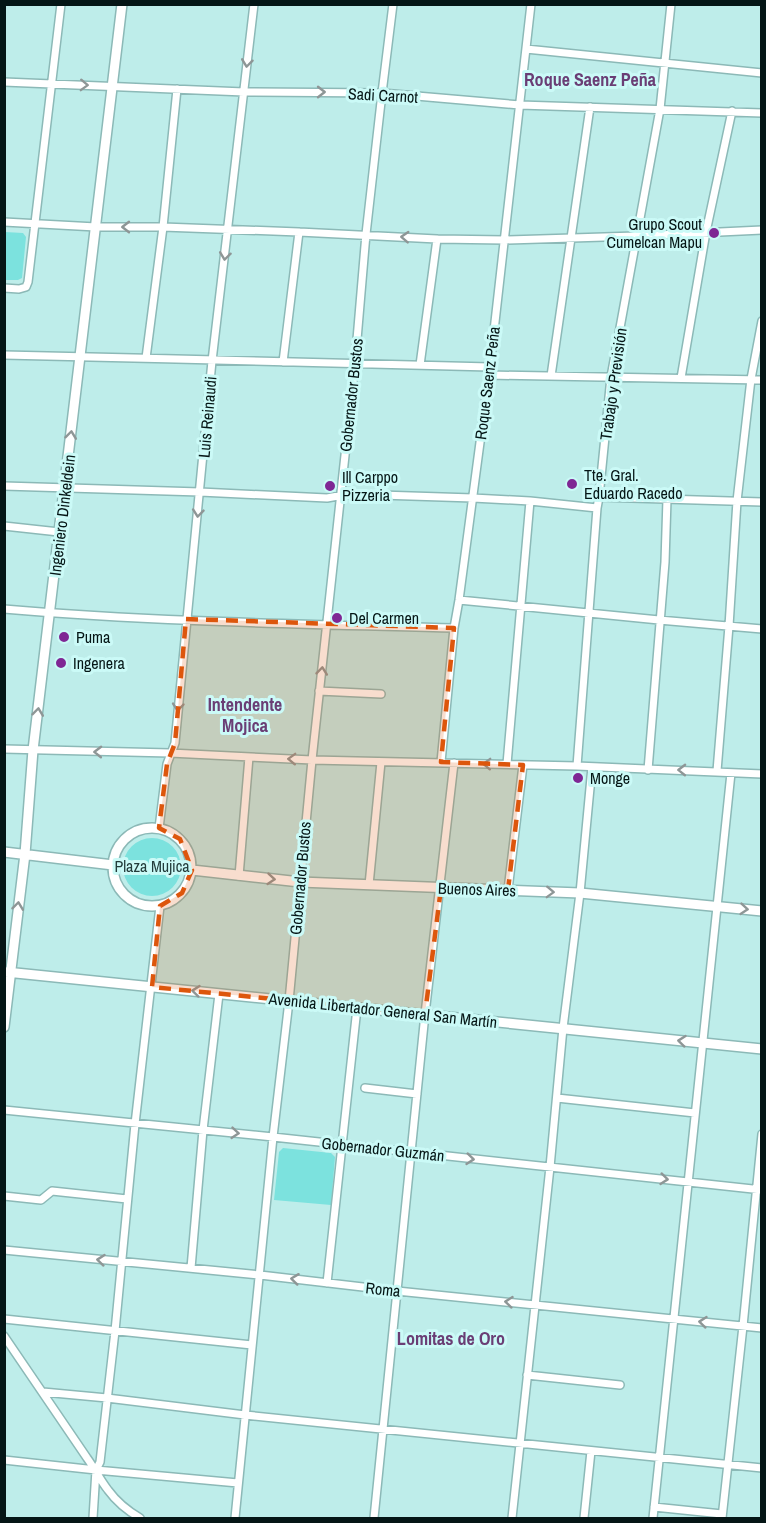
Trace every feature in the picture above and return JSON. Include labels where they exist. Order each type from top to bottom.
[{"type":"main road","name":"Ingeniero Dinkeldein","points":[[4,1027],[8,972],[25,854],[33,750],[122,4]]},
{"type":"main road","points":[[146,828],[159,828],[180,839],[187,848],[192,870],[189,883],[182,893],[172,901],[150,907],[130,900],[123,893],[117,885],[113,865],[116,852],[123,841],[133,833],[146,828]]},
{"type":"main road","points":[[4,852],[113,865]]},
{"type":"main road","name":"Buenos Aires","points":[[192,870],[300,882],[580,893],[762,911]]},
{"type":"main road","name":"Avenida Libertador General San Martín","points":[[8,972],[762,1049]]},
{"type":"street","points":[[4,288],[20,289],[26,287],[28,282],[61,4]]},
{"type":"street","name":"Luis Reinaudi","points":[[159,828],[167,764],[175,743],[212,361],[254,4]]},
{"type":"street","name":"Gobernador Bustos","points":[[235,1518],[355,363],[366,234],[393,4]]},
{"type":"street","name":"Roque Saenz Peña","points":[[441,762],[453,628],[459,600],[490,371],[531,4]]},
{"type":"street","name":"Trabajo y Previsión","points":[[577,766],[597,508],[611,376],[660,110],[671,4]]},
{"type":"street","points":[[526,49],[762,73]]},
{"type":"street","name":"Sadi Carnot","points":[[4,82],[244,92],[382,93],[520,105],[762,113]]},
{"type":"street","points":[[146,358],[163,227],[177,90]]},
{"type":"street","points":[[550,376],[590,107]]},
{"type":"street","points":[[681,378],[706,232],[732,111]]},
{"type":"street","points":[[4,222],[505,240],[636,237],[762,230]]},
{"type":"street","points":[[283,362],[299,232]]},
{"type":"street","points":[[420,365],[437,238]]},
{"type":"street","points":[[717,771],[737,501],[751,379],[762,321]]},
{"type":"street","points":[[4,355],[420,365],[550,376],[762,380]]},
{"type":"street","points":[[4,486],[327,498],[349,494],[472,498],[597,508]]},
{"type":"street","points":[[599,496],[762,502]]},
{"type":"street","points":[[648,770],[665,562],[667,499]]},
{"type":"street","points":[[507,764],[530,501]]},
{"type":"street","points":[[4,526],[59,532]]},
{"type":"street","points":[[459,600],[762,629]]},
{"type":"street","points":[[4,609],[186,620],[453,628]]},
{"type":"street","points":[[320,691],[381,694]]},
{"type":"street","points":[[4,749],[170,753],[312,760],[577,766],[762,774]]},
{"type":"street","points":[[239,876],[249,757]]},
{"type":"street","points":[[369,885],[381,762]]},
{"type":"street","points":[[374,1518],[425,1014],[454,763]]},
{"type":"street","points":[[508,890],[523,765]]},
{"type":"street","points":[[512,1518],[592,767]]},
{"type":"street","points":[[653,1518],[731,773]]},
{"type":"street","points":[[93,1518],[96,1470],[100,1462],[115,1331],[135,1124],[160,906]]},
{"type":"street","points":[[191,1268],[203,1130],[219,994]]},
{"type":"street","points":[[327,1283],[357,1008]]},
{"type":"street","points":[[365,1088],[417,1094]]},
{"type":"street","points":[[557,1098],[695,1113]]},
{"type":"street","name":"Gobernador Guzmán","points":[[4,1110],[759,1190]]},
{"type":"street","points":[[654,1507],[722,1516],[759,1190],[762,1134]]},
{"type":"street","points":[[4,1197],[41,1200],[52,1191],[128,1199]]},
{"type":"street","name":"Roma","points":[[4,1250],[762,1328]]},
{"type":"street","points":[[4,1319],[252,1345]]},
{"type":"street","points":[[4,1336],[108,1491],[140,1518]]},
{"type":"street","points":[[527,1376],[620,1385]]},
{"type":"street","points":[[43,1392],[762,1468]]},
{"type":"street","points":[[584,1518],[591,1451]]},
{"type":"street","points":[[4,1460],[238,1483]]},
{"type":"highlighted area","points":[[186,619],[454,628],[441,762],[523,765],[508,890],[441,888],[425,1014],[152,987],[160,906],[182,893],[192,870],[180,839],[159,828],[167,764],[175,743]]},
{"type":"green space","points":[[5,232],[23,233],[26,237],[22,278],[18,280],[5,280]]},
{"type":"green space","name":"Plaza Mujica","points":[[152,838],[163,840],[176,851],[181,867],[179,878],[168,891],[152,896],[141,894],[128,883],[123,867],[125,856],[136,843]]},
{"type":"green space","points":[[283,1148],[331,1153],[335,1157],[331,1205],[274,1200],[279,1152]]},
{"type":"place","name":"Grupo Scout Cumelcan Mapu","points":[[714,233]]},
{"type":"place","name":"Tte. Gral. Eduardo Racedo","points":[[572,484]]},
{"type":"place","name":"Ill Carppo Pizzeria","points":[[330,486]]},
{"type":"place","name":"Del Carmen","points":[[337,618]]},
{"type":"place","name":"Puma","points":[[64,637]]},
{"type":"place","name":"Ingenera","points":[[61,663]]},
{"type":"place","name":"Monge","points":[[578,778]]},
{"type":"district","name":"Roque Saenz Peña","points":[[590,80]]},
{"type":"district","name":"Intendente Mojica","points":[[245,715]]},
{"type":"district","name":"Lomitas de Oro","points":[[451,1339]]}]
